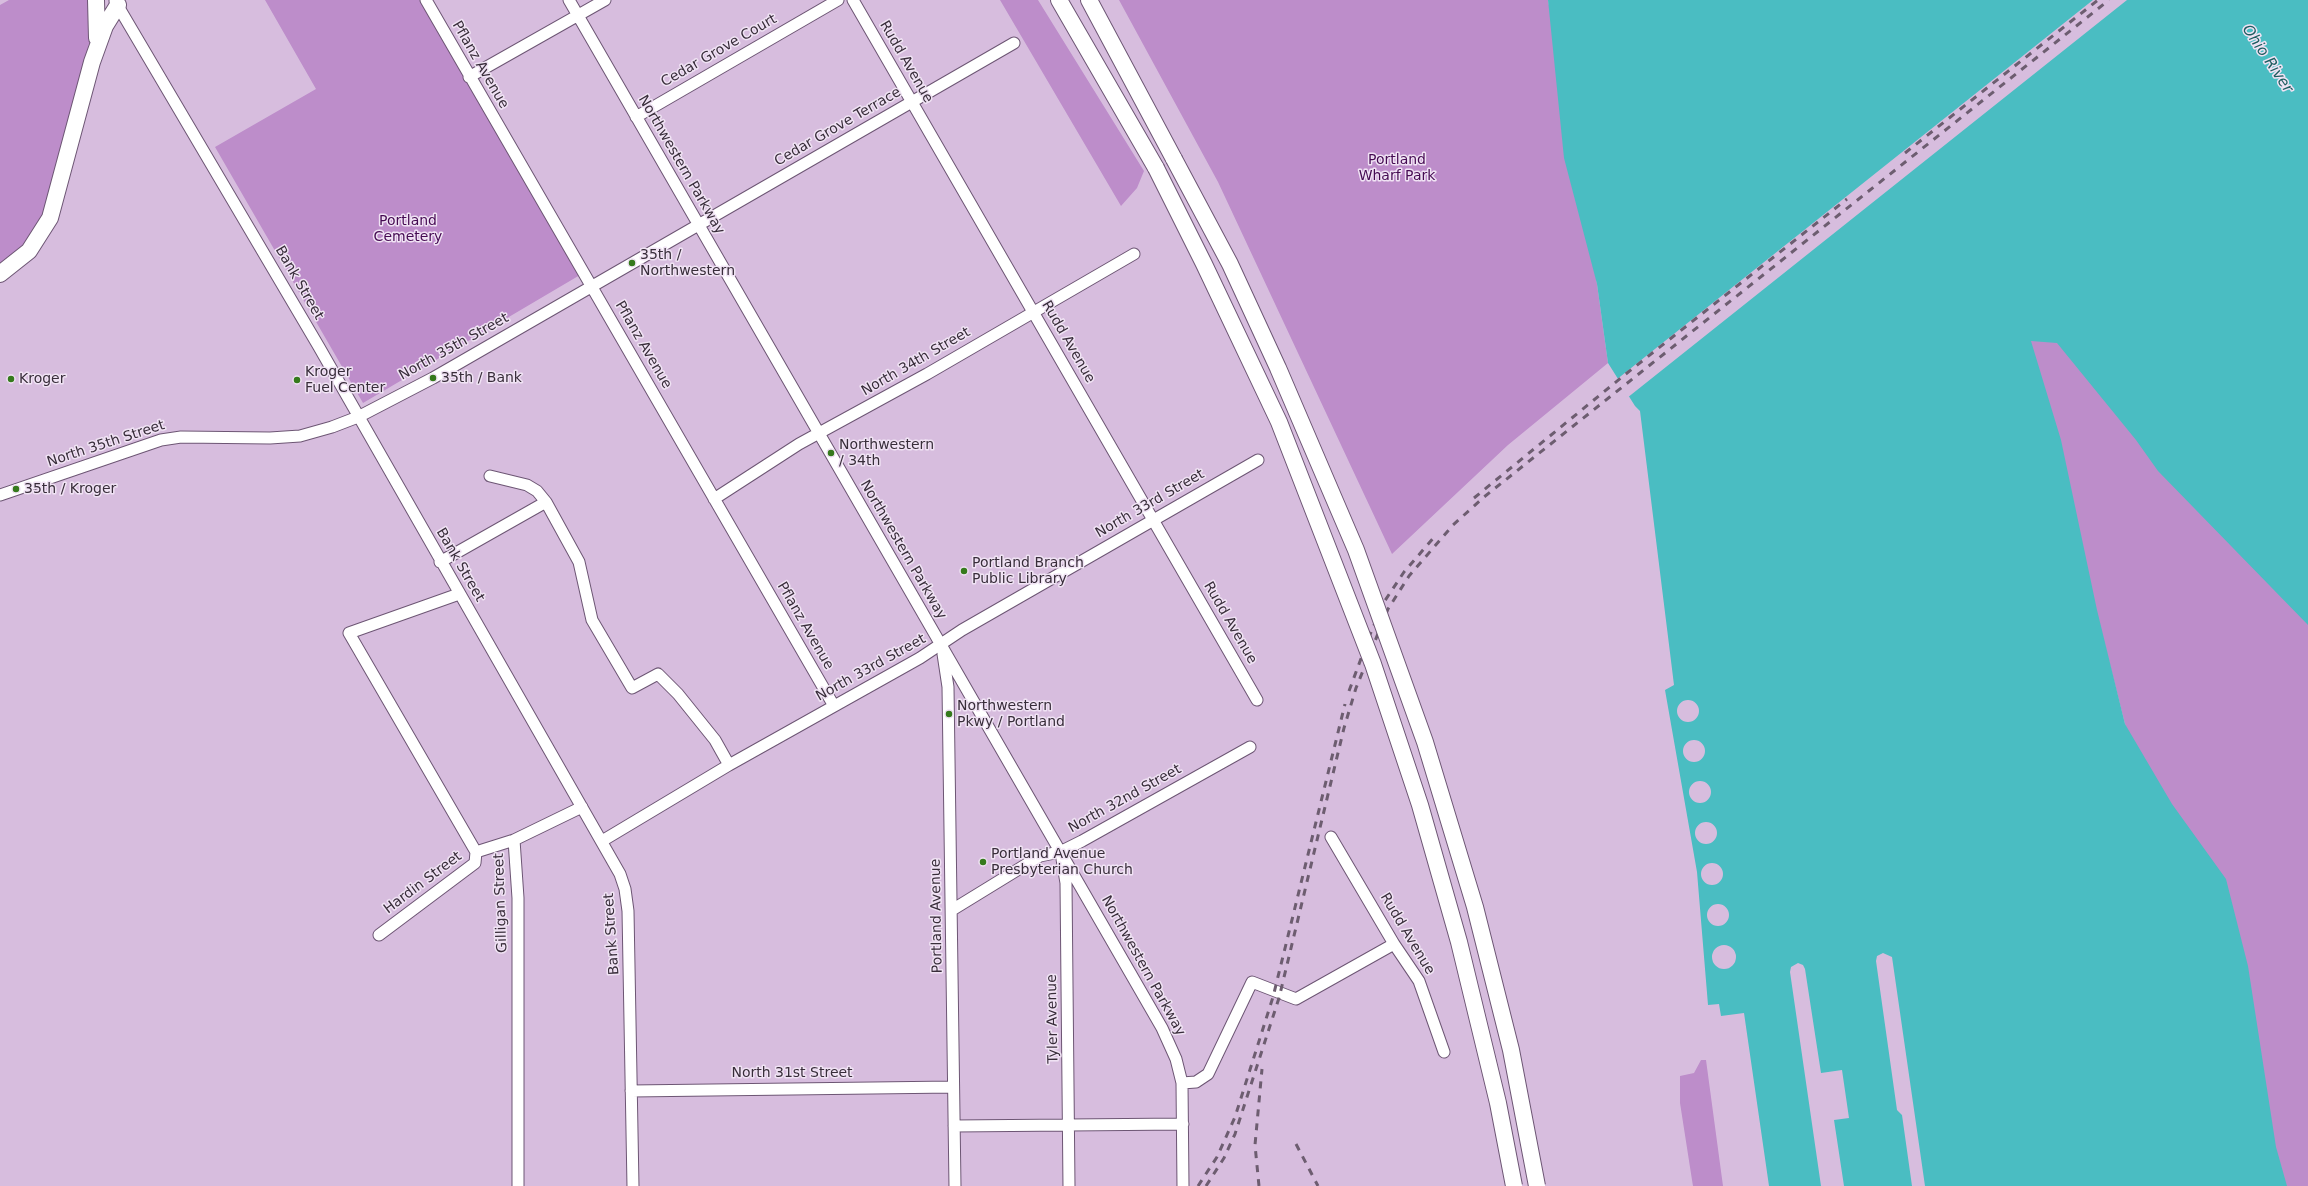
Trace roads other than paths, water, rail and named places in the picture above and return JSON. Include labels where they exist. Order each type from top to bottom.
[{"type":"highway","points":[[96,0],[97,48]]},
{"type":"highway","points":[[1059,0],[1156,168],[1204,264],[1279,422],[1374,664],[1420,806],[1455,927],[1487,1056],[1514,1186]]},
{"type":"highway","points":[[1081,0],[1111,41]]},
{"type":"highway","points":[[1089,0],[1233,271],[1278,368],[1351,536],[1425,742],[1475,907],[1511,1050],[1537,1186]]},
{"type":"highway","points":[[0,274],[29,251],[50,218],[97,48],[105,26],[118,2]]},
{"type":"street","name":"Pflanz Avenue","points":[[426,0],[834,706]]},
{"type":"street","name":"Northwestern Parkway","points":[[569,0],[1162,1028],[1176,1059],[1182,1083],[1183,1186]]},
{"type":"street","points":[[470,77],[606,0]]},
{"type":"street","name":"Cedar Grove Court","points":[[636,117],[838,0]]},
{"type":"street","name":"Rudd Avenue","points":[[853,0],[1257,700]]},
{"type":"street","name":"Bank Street","points":[[118,2],[620,874],[625,888],[628,911],[633,1186]]},
{"type":"street","name":"Cedar Grove Terrace","points":[[698,225],[1014,43]]},
{"type":"street","name":"North 35th Street","points":[[0,495],[161,440],[181,437],[270,438],[300,436],[332,427],[358,417],[433,378],[698,225]]},
{"type":"street","name":"North 34th Street","points":[[714,499],[819,433],[1134,254]]},
{"type":"street","name":"North 33rd Street","points":[[602,841],[729,765],[941,646],[962,630],[1258,460]]},
{"type":"street","points":[[490,476],[527,485],[537,491],[546,502],[579,562],[592,620],[632,688],[658,674],[678,694],[715,740],[729,765]]},
{"type":"street","points":[[440,562],[546,502]]},
{"type":"street","name":"Gilligan Street","points":[[459,594],[349,633],[476,852],[514,840],[518,898],[518,1186]]},
{"type":"street","name":"Portland Avenue","points":[[941,646],[948,687],[955,1186]]},
{"type":"street","name":"North 32nd Street","points":[[952,910],[1040,856],[1060,852],[1250,747]]},
{"type":"street","points":[[514,840],[582,807]]},
{"type":"street","name":"Rudd Avenue","points":[[1331,837],[1394,944],[1420,981],[1444,1052]]},
{"type":"street","name":"Hardin Street","points":[[379,934],[475,863],[476,852]]},
{"type":"street","name":"Tyler Avenue","points":[[1060,852],[1066,883],[1069,1186]]},
{"type":"street","points":[[1182,1083],[1196,1082],[1208,1074],[1252,982],[1296,999],[1394,944]]},
{"type":"street","name":"North 31st Street","points":[[631,1091],[953,1087]]},
{"type":"street","points":[[954,1126],[1183,1124]]},
{"type":"water","name":"Ohio River","points":[[1548,0],[2308,0],[2308,625],[2158,471],[2136,440],[2057,343],[2031,341],[2061,440],[2097,610],[2125,724],[2172,804],[2226,879],[2248,966],[2276,1147],[2287,1186],[1769,1186],[1744,1013],[1721,1016],[1719,1004],[1708,1005],[1697,872],[1665,690],[1674,685],[1640,411],[1635,406],[1608,363],[1597,284],[1564,158]]},
{"type":"railway","points":[[1905,153],[2098,0]]},
{"type":"railway","points":[[1206,1186],[1224,1158],[1235,1134],[1279,998],[1344,728],[1356,688],[1388,609],[1409,576],[1453,525],[1484,497],[2109,0]]},
{"type":"railway","points":[[1474,498],[1622,377],[1847,199]]},
{"type":"railway","points":[[1349,691],[1384,602],[1404,572],[1436,535]]},
{"type":"railway","points":[[1198,1186],[1217,1157],[1235,1117],[1273,997],[1345,704]]},
{"type":"railway","points":[[1259,1186],[1255,1145],[1262,1069]]},
{"type":"railway","points":[[1296,1144],[1318,1186]]},
{"type":"place","name":"35th / Northwestern","points":[[632,263]]},
{"type":"place","name":"35th / Bank","points":[[433,378]]},
{"type":"place","name":"Kroger","points":[[11,379]]},
{"type":"place","name":"Kroger Fuel Center","points":[[297,380]]},
{"type":"place","name":"Northwestern / 34th","points":[[831,453]]},
{"type":"place","name":"35th / Kroger","points":[[16,489]]},
{"type":"place","name":"Portland Branch Public Library","points":[[964,571]]},
{"type":"place","name":"Northwestern Pkwy / Portland","points":[[949,714]]},
{"type":"place","name":"Portland Avenue Presbyterian Church","points":[[983,862]]},
{"type":"park label","name":"Portland Wharf Park","points":[[1397,168]]},
{"type":"park label","name":"Portland Cemetery","points":[[408,230]]}]
